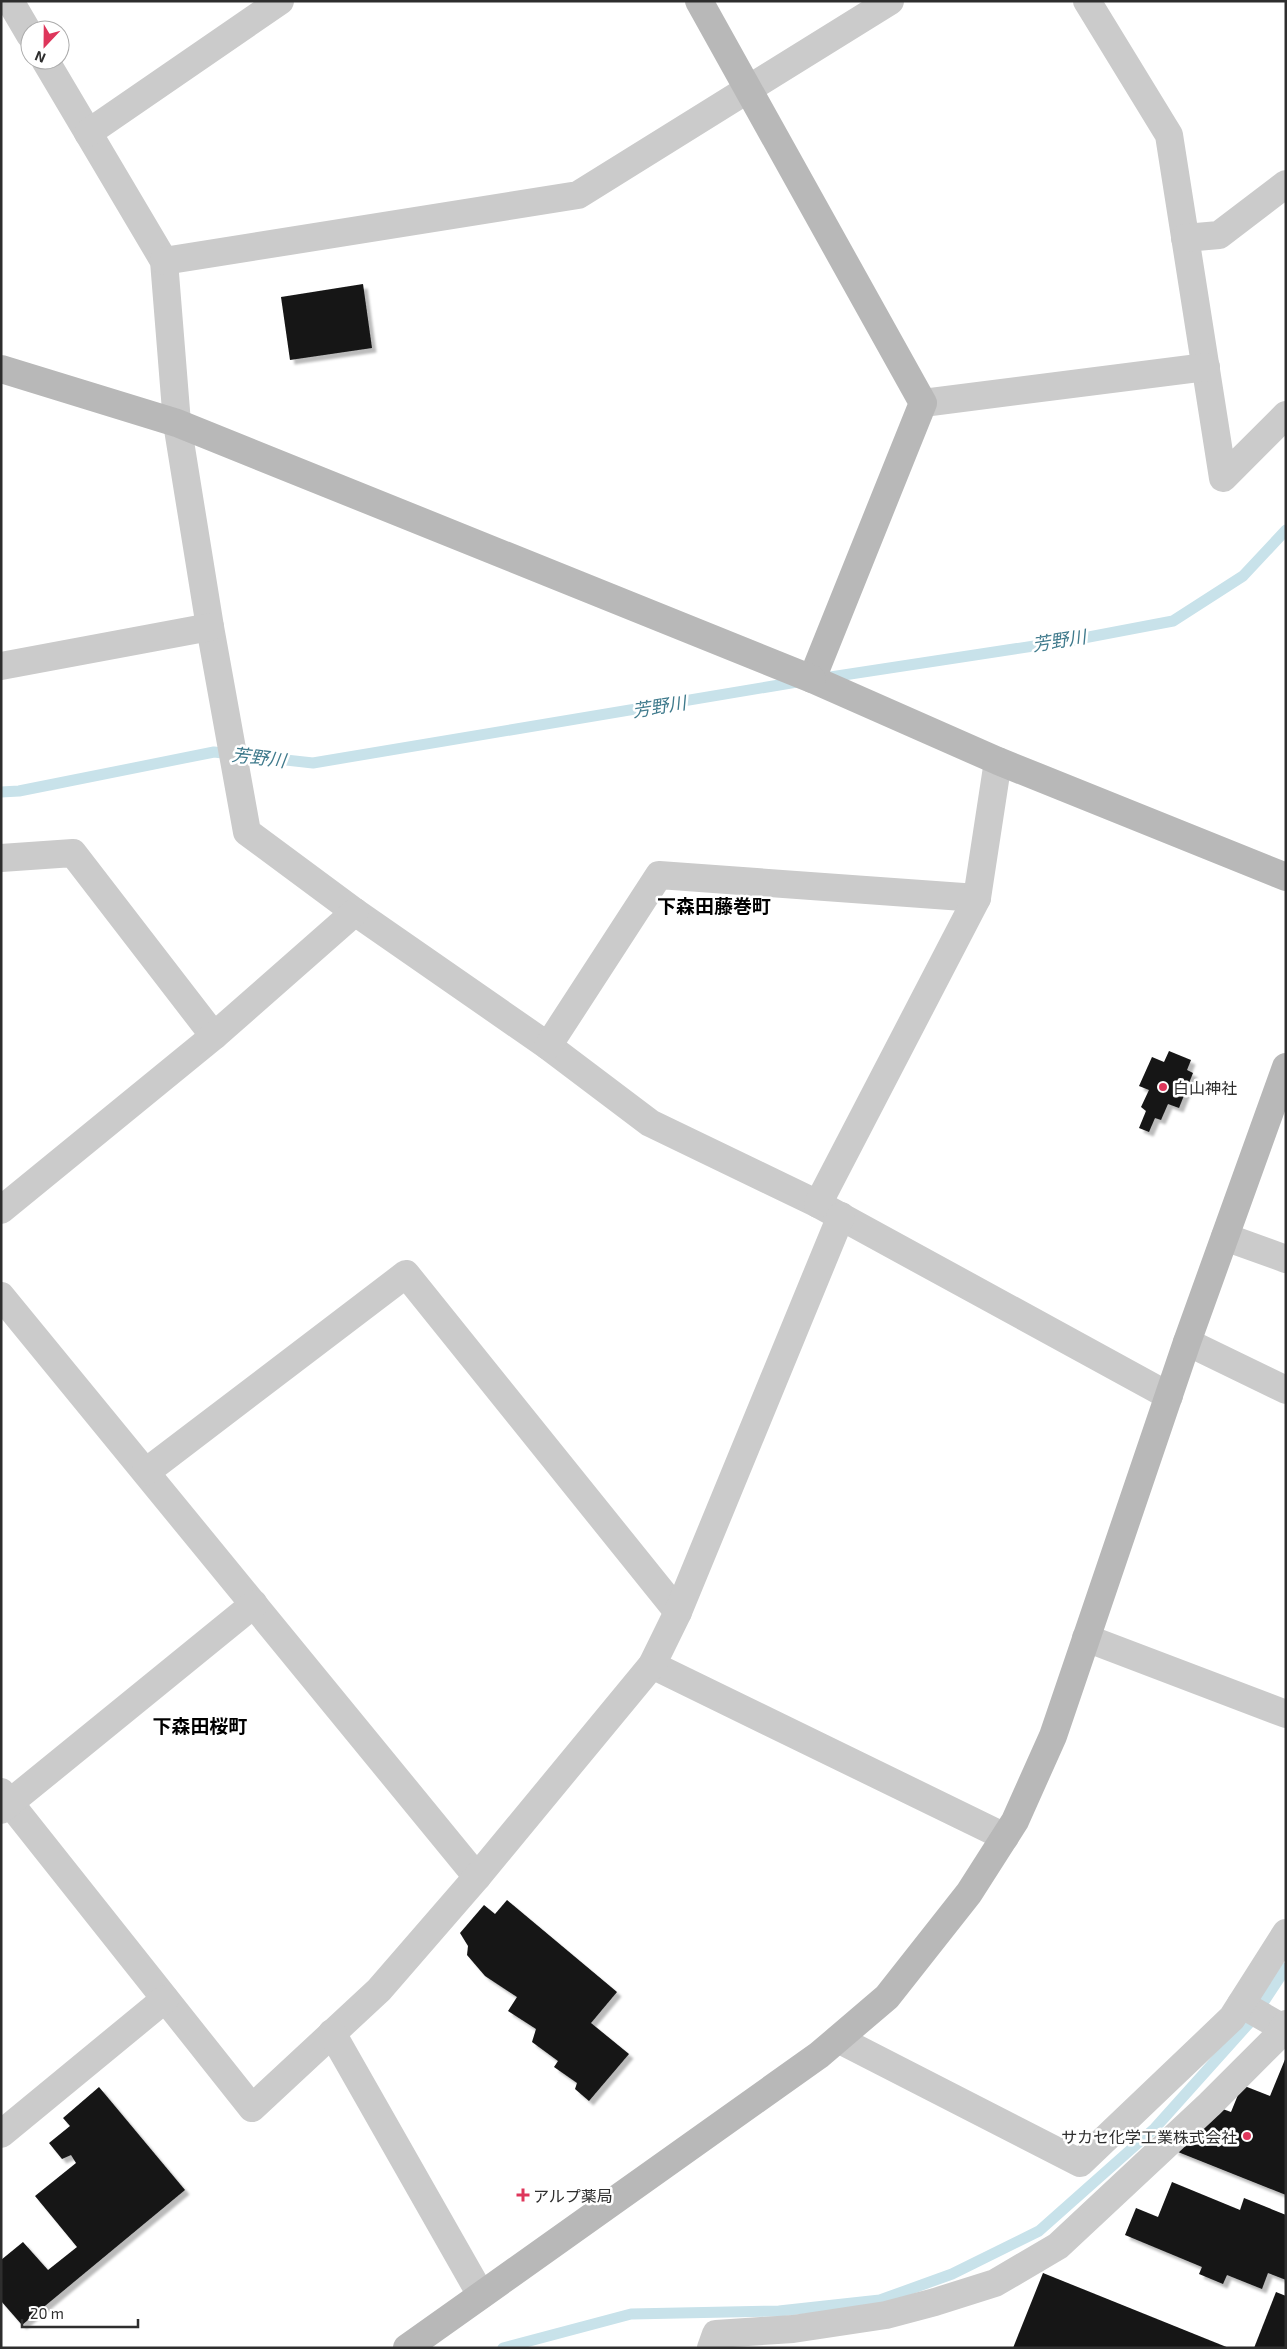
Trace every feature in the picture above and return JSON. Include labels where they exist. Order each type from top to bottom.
[{"type":"street","points":[[10,1],[21,20]]},
{"type":"street","points":[[88,133],[280,1]]},
{"type":"street","points":[[700,1],[923,403]]},
{"type":"street","points":[[164,261],[578,195],[890,1]]},
{"type":"street","points":[[1087,1],[1169,135],[1223,478],[1286,415]]},
{"type":"street","points":[[51,70],[164,261],[177,423],[210,626],[247,832],[355,912],[548,1046],[650,1123],[830,1210],[1169,1396]]},
{"type":"street","points":[[1185,238],[1219,235],[1286,184]]},
{"type":"street","points":[[923,403],[1206,367]]},
{"type":"street","points":[[1,369],[177,423],[812,680],[998,761],[1286,877]]},
{"type":"street","points":[[812,680],[923,403]]},
{"type":"street","points":[[1,666],[210,626]]},
{"type":"street","points":[[254,1604],[4,1802],[166,1999],[252,2108],[379,1990],[477,1877],[652,1665],[678,1612],[830,1210],[977,898],[998,761]]},
{"type":"street","points":[[1,858],[73,853],[214,1036]]},
{"type":"street","points":[[548,1046],[659,875],[977,898]]},
{"type":"street","points":[[1,1210],[214,1036],[355,912]]},
{"type":"street","points":[[407,2348],[819,2055],[887,1997],[969,1893],[1016,1821],[1053,1736],[1187,1342],[1286,1068]]},
{"type":"street","points":[[1225,1237],[1286,1259]]},
{"type":"street","points":[[146,1472],[406,1274],[678,1612]]},
{"type":"street","points":[[1,1296],[477,1877]]},
{"type":"street","points":[[1187,1342],[1286,1390]]},
{"type":"street","points":[[1086,1638],[1286,1714]]},
{"type":"street","points":[[652,1665],[1005,1837]]},
{"type":"street","points":[[838,2039],[1080,2163],[1232,2018],[1286,1933]]},
{"type":"street","points":[[1,2134],[166,1999]]},
{"type":"street","points":[[711,2348],[716,2334],[793,2329],[886,2315],[935,2302],[994,2283],[1058,2246],[1210,2104],[1277,2037],[1284,2026],[1241,2004]]},
{"type":"street","points":[[332,2033],[481,2296]]},
{"type":"building","points":[[363,284],[372,348],[290,360],[281,297]]},
{"type":"building","points":[[1169,1051],[1191,1060],[1187,1070],[1193,1073],[1179,1108],[1168,1104],[1161,1120],[1155,1118],[1149,1132],[1139,1128],[1146,1111],[1141,1107],[1149,1090],[1139,1086],[1152,1057],[1164,1062]]},
{"type":"building","points":[[507,1900],[617,1992],[591,2023],[629,2054],[589,2101],[575,2089],[577,2083],[554,2067],[558,2061],[532,2042],[536,2029],[508,2011],[517,1997],[485,1976],[467,1955],[468,1946],[460,1933],[484,1905],[495,1914]]},
{"type":"building","name":"サカセ化学工業株式会社","points":[[1286,2057],[1286,2195],[1173,2150],[1220,2108],[1231,2112],[1242,2085],[1270,2096]]},
{"type":"building","points":[[99,2087],[185,2190],[22,2325],[1,2301],[1,2260],[23,2242],[48,2270],[77,2247],[35,2196],[76,2163],[71,2155],[62,2159],[49,2143],[70,2126],[63,2118]]},
{"type":"building","points":[[1172,2182],[1240,2210],[1244,2198],[1286,2215],[1286,2280],[1268,2273],[1262,2289],[1227,2275],[1223,2284],[1199,2274],[1202,2267],[1125,2235],[1136,2208],[1158,2217]]},
{"type":"building","points":[[1043,2273],[1229,2348],[1013,2348]]},
{"type":"building","points":[[1276,2292],[1286,2296],[1286,2348],[1254,2348]]},
{"type":"waterway","name":"芳野川","points":[[824,678],[1073,640],[1173,621],[1243,576],[1286,530]]},
{"type":"waterway","name":"芳野川","points":[[1,792],[19,791],[214,752],[313,763],[803,681]]},
{"type":"waterway","points":[[503,2348],[631,2314],[779,2311],[880,2300],[952,2274],[1039,2231],[1155,2128],[1251,2021],[1286,1968]]},
{"type":"place","name":"白山神社","points":[[1163,1087]]},
{"type":"place","name":"サカセ化学工業株式会社","points":[[1247,2136]]},
{"type":"place","name":"アルプ薬局","points":[[523,2195]]},
{"type":"district","name":"下森田藤巻町","points":[[714,905]]},
{"type":"district","name":"下森田桜町","points":[[200,1725]]}]
